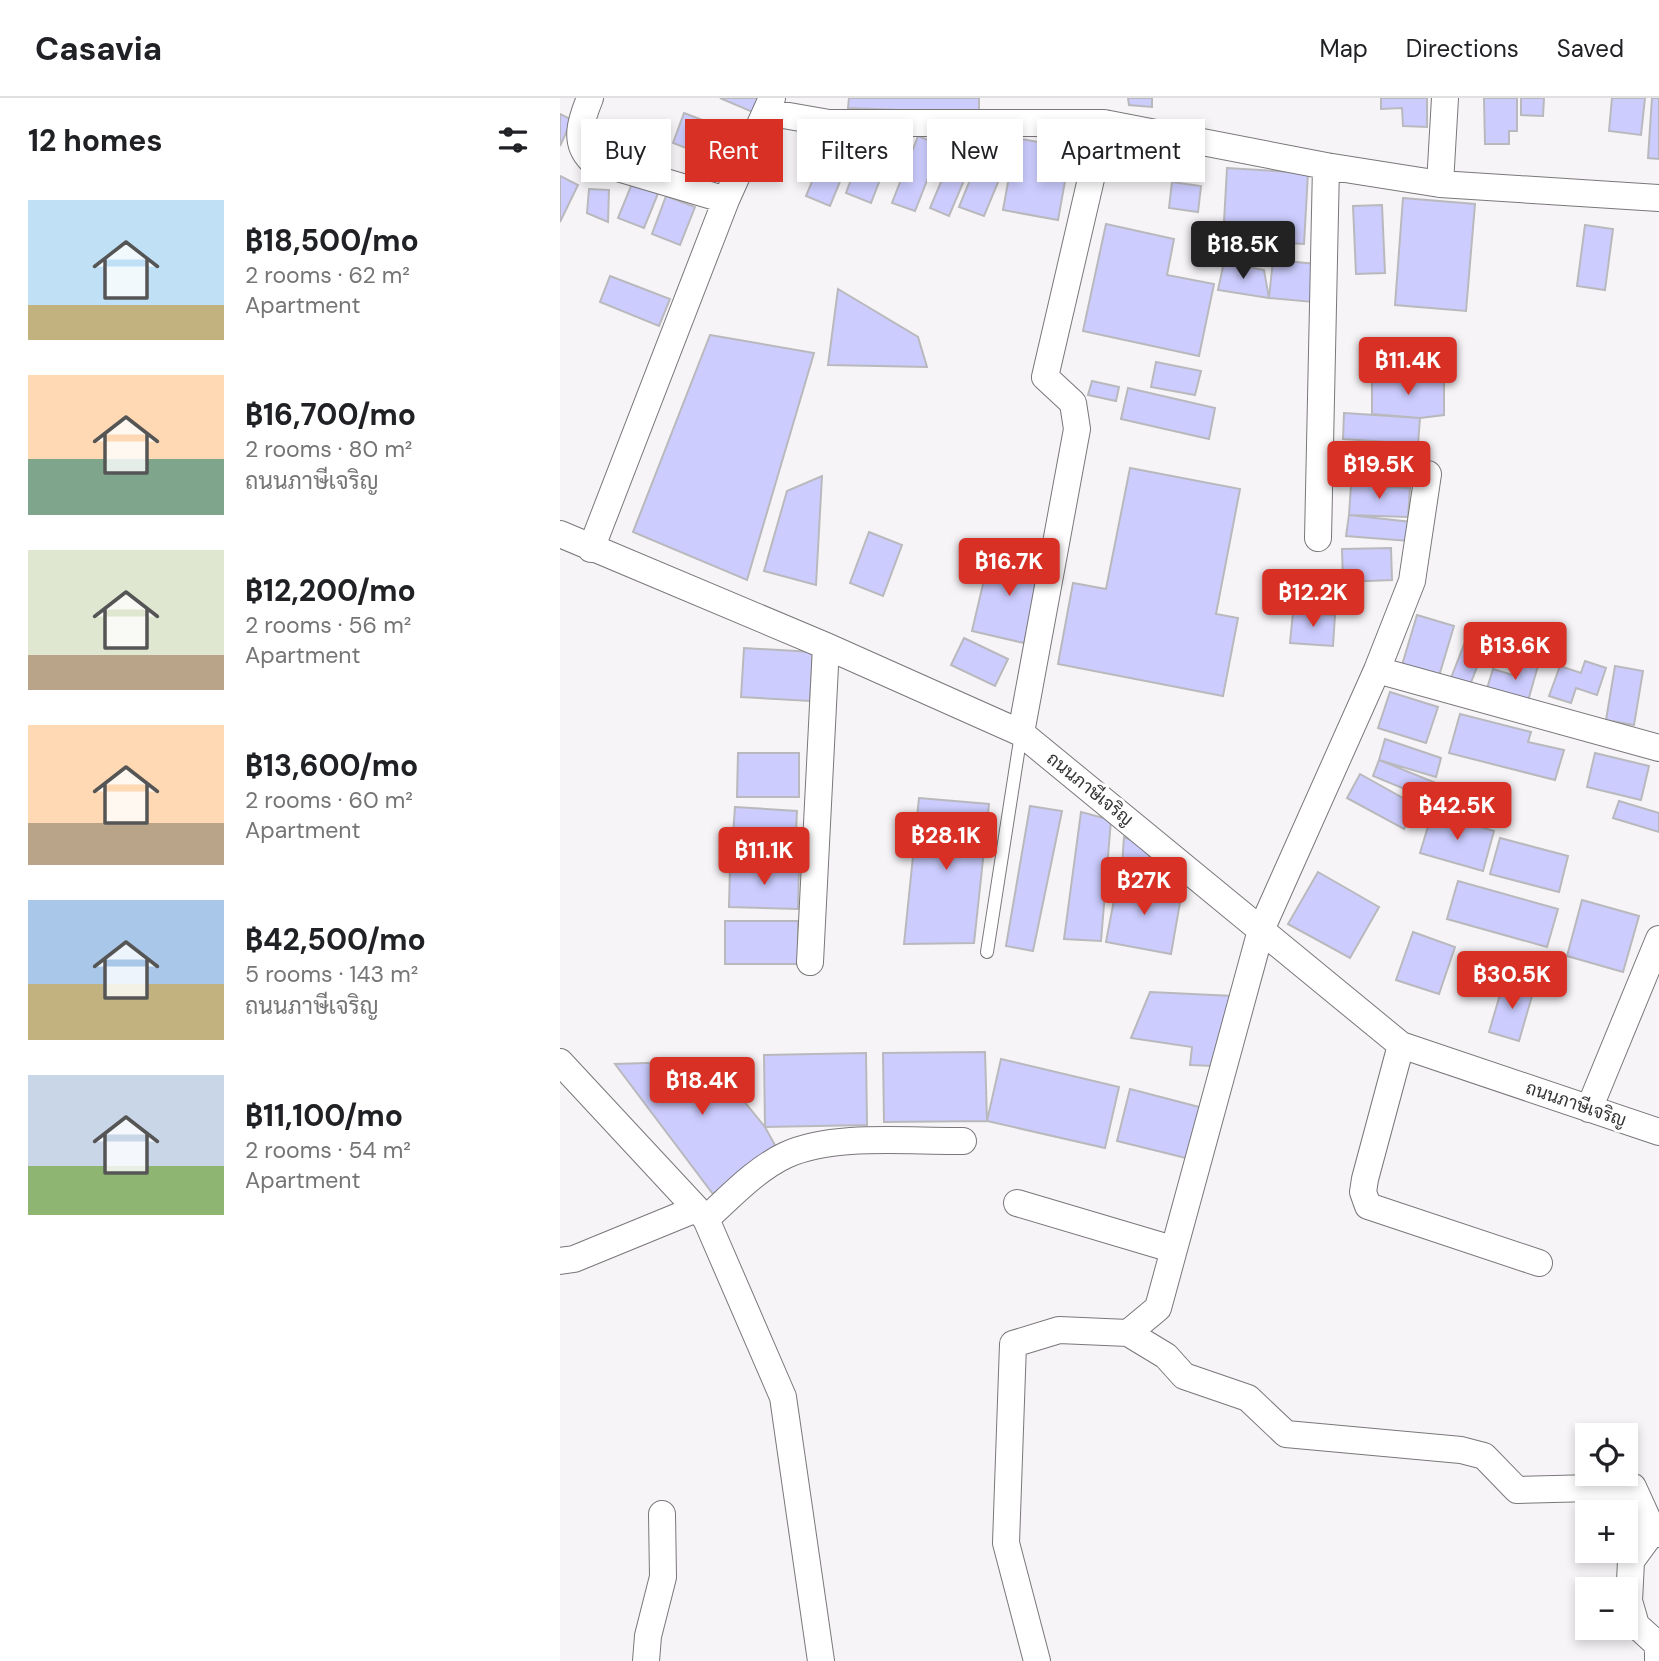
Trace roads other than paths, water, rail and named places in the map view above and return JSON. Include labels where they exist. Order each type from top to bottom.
[{"type":"street","points":[[590,98],[582,118],[580,140],[583,151],[592,160],[726,200]]},
{"type":"street","points":[[1440,184],[1445,98]]},
{"type":"street","points":[[591,549],[726,200],[769,105],[829,123],[1037,123]]},
{"type":"street","points":[[1205,143],[1440,184],[1659,198]]},
{"type":"street","points":[[1318,538],[1326,166]]},
{"type":"street","points":[[1021,733],[1077,429],[1073,403],[1045,377],[1090,182]]},
{"type":"street","points":[[1128,1333],[1158,1308],[1261,930],[1377,670],[1412,581],[1427,474]]},
{"type":"street","name":"ถนนภาษีเจริญ","points":[[560,534],[826,646],[1021,733],[1401,1045],[1659,1132]]},
{"type":"street","points":[[810,962],[826,646]]},
{"type":"street","points":[[1377,670],[1659,748]]},
{"type":"street","points":[[1590,1109],[1659,939]]},
{"type":"street","points":[[1401,1045],[1365,1179],[1363,1192],[1368,1206],[1539,1263]]},
{"type":"street","points":[[560,1062],[701,1214],[783,1396],[821,1661]]},
{"type":"street","points":[[560,1261],[573,1259],[701,1214],[786,1155],[838,1142],[963,1141]]},
{"type":"street","points":[[1017,1203],[1172,1249]]},
{"type":"street","points":[[1037,1661],[1006,1543],[1013,1344],[1059,1330],[1128,1333],[1166,1356],[1184,1376],[1248,1398],[1286,1434],[1461,1450],[1484,1456],[1517,1490],[1633,1487],[1656,1532],[1631,1561],[1629,1601],[1636,1625],[1658,1645],[1658,1661]]},
{"type":"street","points":[[646,1661],[648,1636],[663,1577],[662,1514]]},
{"type":"lane","points":[[987,951],[1021,733]]}]
